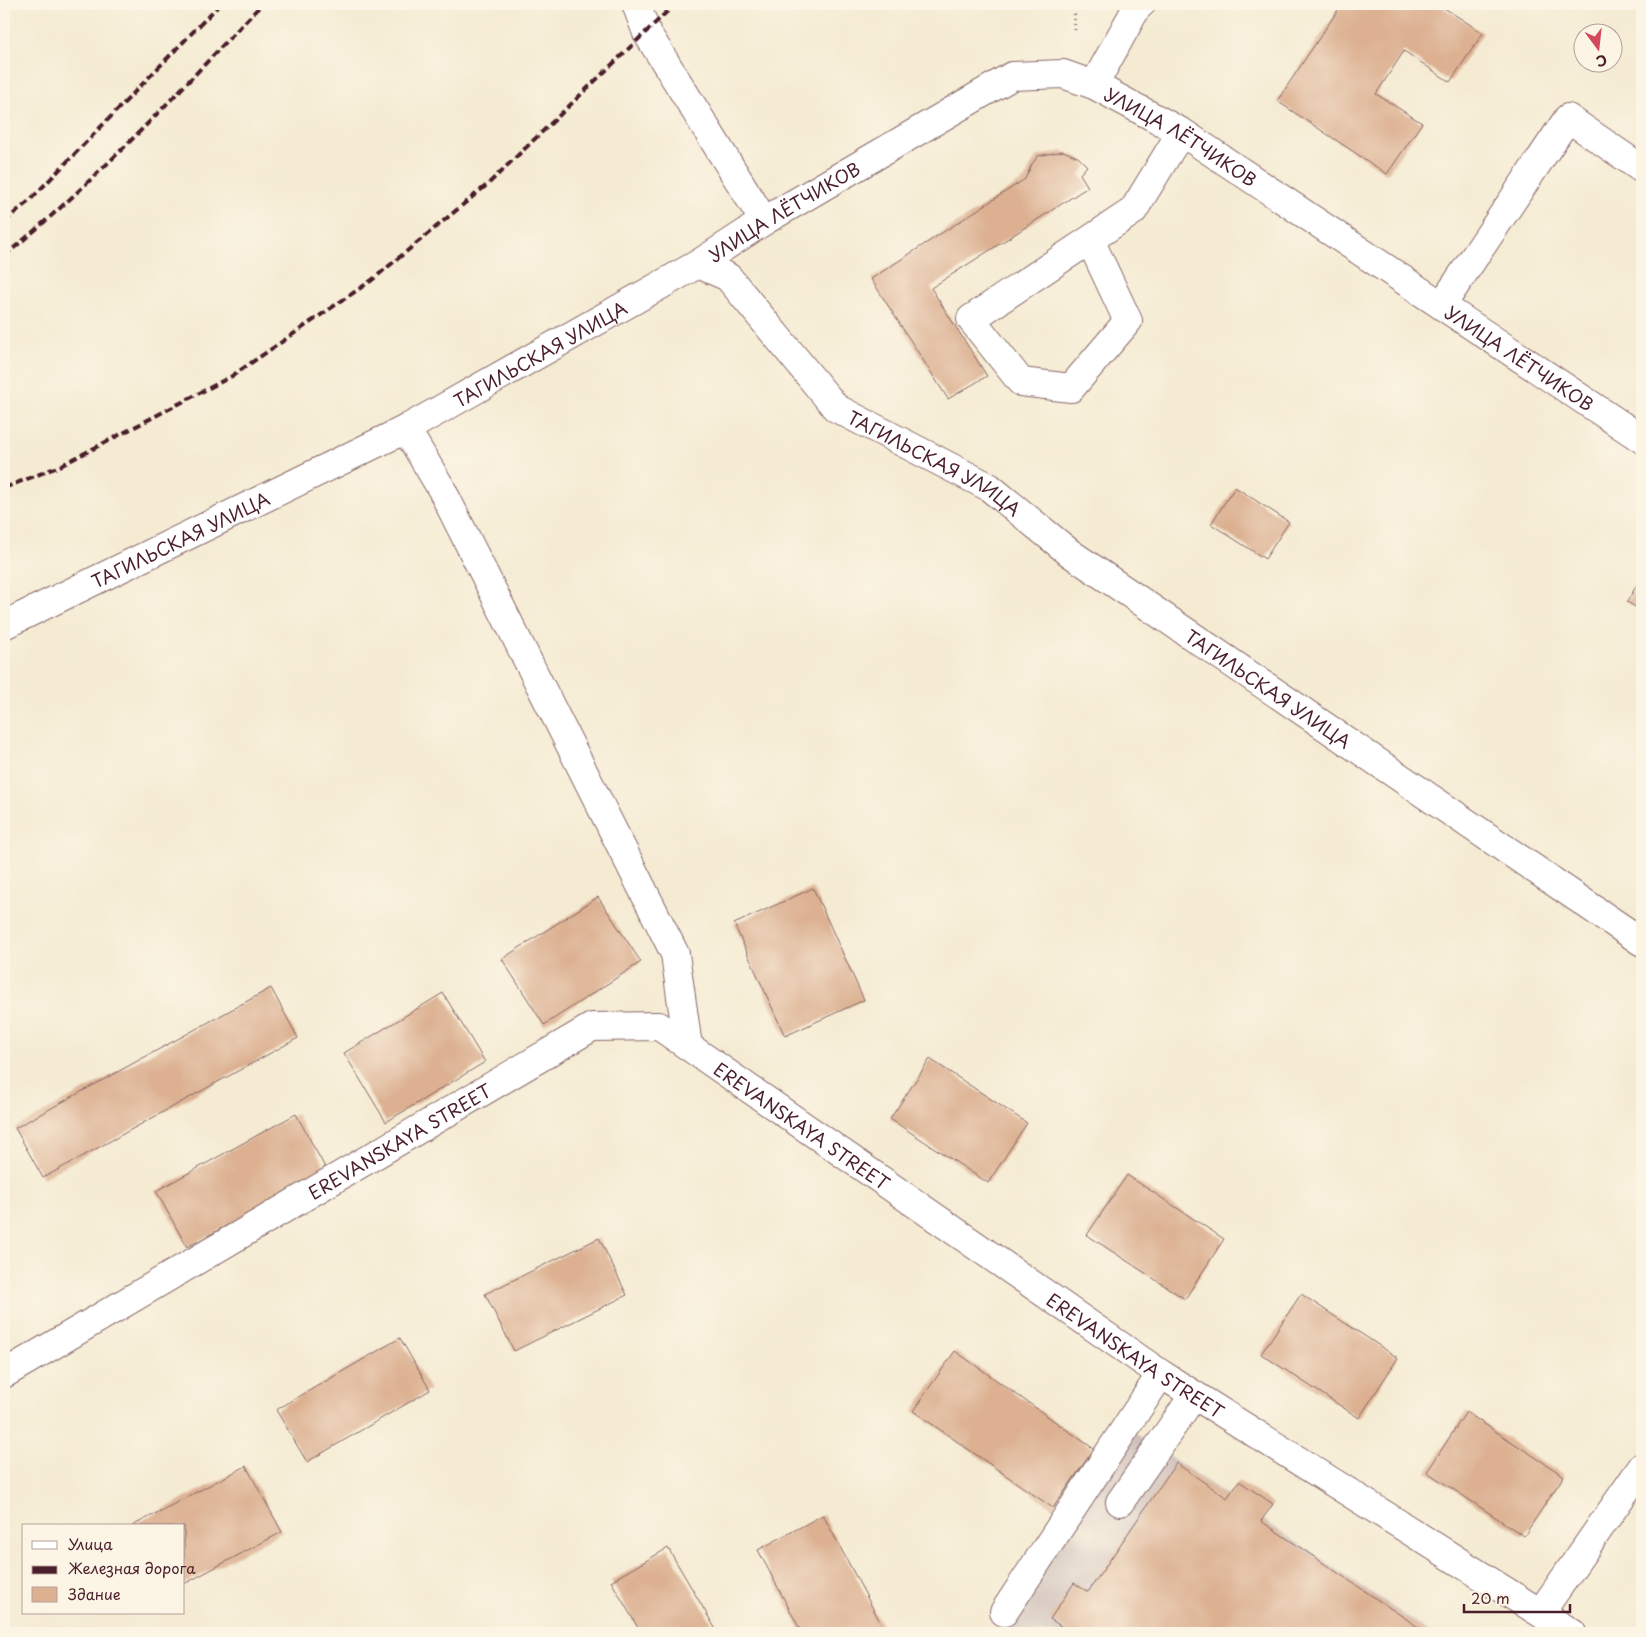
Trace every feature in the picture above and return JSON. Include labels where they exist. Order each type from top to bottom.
[{"type":"street","points":[[636,4],[647,32],[764,220]]},
{"type":"street","points":[[1094,85],[1137,7],[1141,4]]},
{"type":"street","name":"УЛИЦА ЛЁТЧИКОВ","points":[[698,264],[764,220],[1012,76],[1063,74],[1094,85],[1183,133],[1642,438]]},
{"type":"street","points":[[1442,305],[1568,118],[1642,169]]},
{"type":"street","points":[[1090,240],[1128,321],[1070,388],[1021,382],[970,319],[1133,211],[1172,146],[1183,133]]},
{"type":"street","name":"ТАГИЛЬСКАЯ УЛИЦА","points":[[4,625],[406,429],[698,264],[728,277],[836,408],[989,486],[1070,553],[1642,942]]},
{"type":"street","points":[[406,429],[441,488],[675,954],[688,1046]]},
{"type":"street","name":"EREVANSKAYA STREET","points":[[4,1374],[592,1027],[659,1026],[1161,1374],[1572,1633]]},
{"type":"street","points":[[1004,1612],[1161,1374]]},
{"type":"street","points":[[1120,1502],[1194,1394]]},
{"type":"street","points":[[1541,1612],[1642,1466]]},
{"type":"path","points":[[1074,4],[1075,32]]},
{"type":"shaded area","points":[[1135,1433],[1431,1633],[1001,1633]]},
{"type":"building","points":[[1342,4],[1438,4],[1483,33],[1450,82],[1404,51],[1376,94],[1422,123],[1387,174],[1277,101]]},
{"type":"building","points":[[1063,151],[1078,157],[1087,166],[1080,174],[1088,187],[931,288],[987,376],[948,399],[871,279],[1025,179],[1038,156]]},
{"type":"building","points":[[1235,487],[1289,522],[1265,559],[1211,524]]},
{"type":"building","points":[[1642,576],[1642,611],[1627,602]]},
{"type":"building","points":[[813,888],[864,1000],[785,1036],[734,924]]},
{"type":"building","points":[[598,897],[641,962],[544,1025],[502,959]]},
{"type":"building","points":[[271,988],[298,1038],[43,1178],[15,1128]]},
{"type":"building","points":[[443,993],[485,1062],[386,1122],[344,1053]]},
{"type":"building","points":[[930,1059],[1027,1123],[988,1183],[890,1119]]},
{"type":"building","points":[[296,1114],[327,1171],[187,1247],[156,1191]]},
{"type":"building","points":[[1127,1175],[1224,1239],[1185,1299],[1087,1235]]},
{"type":"building","points":[[599,1238],[627,1295],[514,1351],[485,1294]]},
{"type":"building","points":[[1301,1294],[1398,1358],[1359,1418],[1261,1354]]},
{"type":"building","points":[[400,1338],[430,1390],[307,1462],[276,1410]]},
{"type":"building","points":[[955,1351],[1094,1449],[1053,1508],[913,1411]]},
{"type":"building","points":[[1466,1412],[1564,1476],[1524,1536],[1427,1472]]},
{"type":"building","points":[[1176,1463],[1227,1498],[1239,1481],[1273,1504],[1261,1521],[1427,1633],[1066,1633],[1068,1631],[1050,1619],[1074,1583],[1088,1592]]},
{"type":"building","points":[[246,1466],[282,1532],[185,1583],[185,1524],[136,1524]]},
{"type":"building","points":[[823,1515],[886,1633],[802,1633],[758,1550]]},
{"type":"building","points":[[668,1548],[718,1633],[641,1633],[611,1581]]},
{"type":"railway","points":[[4,222],[29,201],[220,4]]},
{"type":"railway","points":[[4,256],[39,227],[105,166],[262,4]]},
{"type":"railway","points":[[4,488],[60,466],[232,376],[372,280],[488,184],[675,4]]}]
